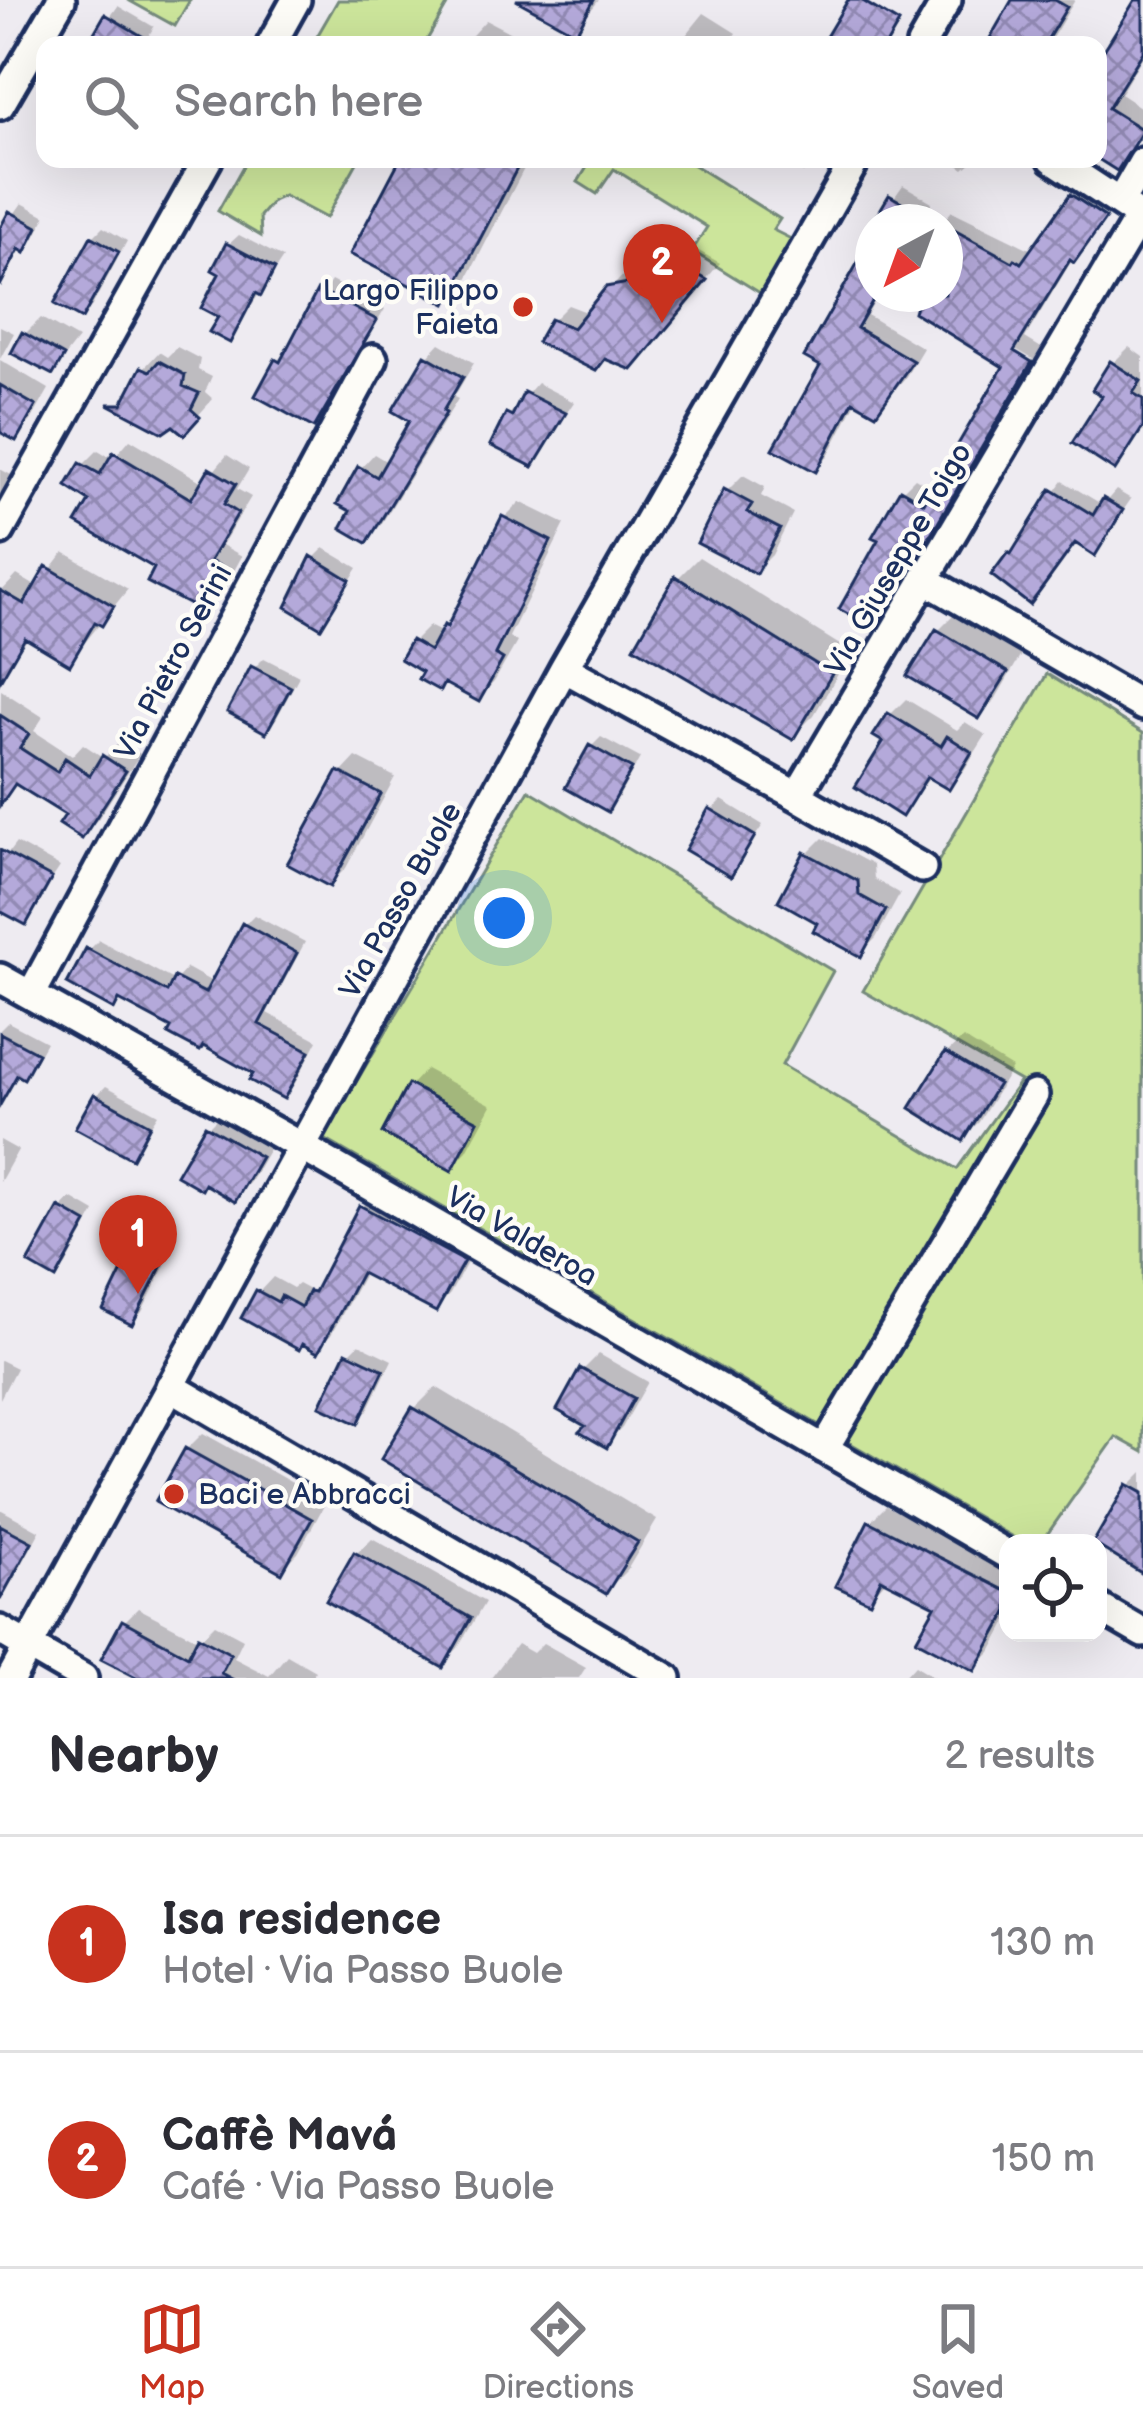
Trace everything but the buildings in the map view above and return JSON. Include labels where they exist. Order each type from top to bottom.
[{"type":"street","points":[[40,36],[61,0]]},
{"type":"street","points":[[276,36],[296,0]]},
{"type":"street","points":[[924,36],[936,4]]},
{"type":"street","points":[[0,104],[36,43]]},
{"type":"street","points":[[1127,190],[1143,162]]},
{"type":"street","points":[[0,531],[203,168]]},
{"type":"street","name":"Via Passo Buole","points":[[11,1678],[564,668],[851,168]]},
{"type":"street","name":"Via Giuseppe Toigo","points":[[797,796],[1140,216],[1067,168]]},
{"type":"street","name":"Via Pietro Serini","points":[[32,995],[373,359]]},
{"type":"street","points":[[924,579],[1143,706]]},
{"type":"street","points":[[564,668],[922,868]]},
{"type":"street","name":"Via Valderoa","points":[[0,978],[999,1550]]},
{"type":"street","points":[[824,1449],[1034,1095]]},
{"type":"street","points":[[170,1386],[667,1678]]},
{"type":"street","points":[[1107,1612],[1143,1633]]},
{"type":"street","points":[[0,1630],[83,1678]]},
{"type":"green space","points":[[128,0],[190,0],[175,26]]},
{"type":"green space","points":[[338,0],[450,0],[429,36],[317,36]]},
{"type":"green space","points":[[242,168],[354,168],[326,218],[284,196],[260,216],[261,236],[218,211]]},
{"type":"green space","points":[[587,168],[698,168],[780,219],[773,230],[793,240],[760,293],[692,251],[707,227],[614,169],[597,194],[578,182]]},
{"type":"green space","points":[[1047,674],[1143,733],[1143,1452],[1116,1437],[1047,1534],[1007,1534],[323,1138],[529,790],[833,971],[782,1065],[957,1169],[1020,1081],[863,991]]},
{"type":"place","name":"Largo Filippo Faieta","points":[[523,307]]},
{"type":"place","name":"Caffè Mavá","points":[[662,323]]},
{"type":"place","name":"Isa residence","points":[[138,1294]]},
{"type":"place","name":"Baci e Abbracci","points":[[174,1494]]}]
